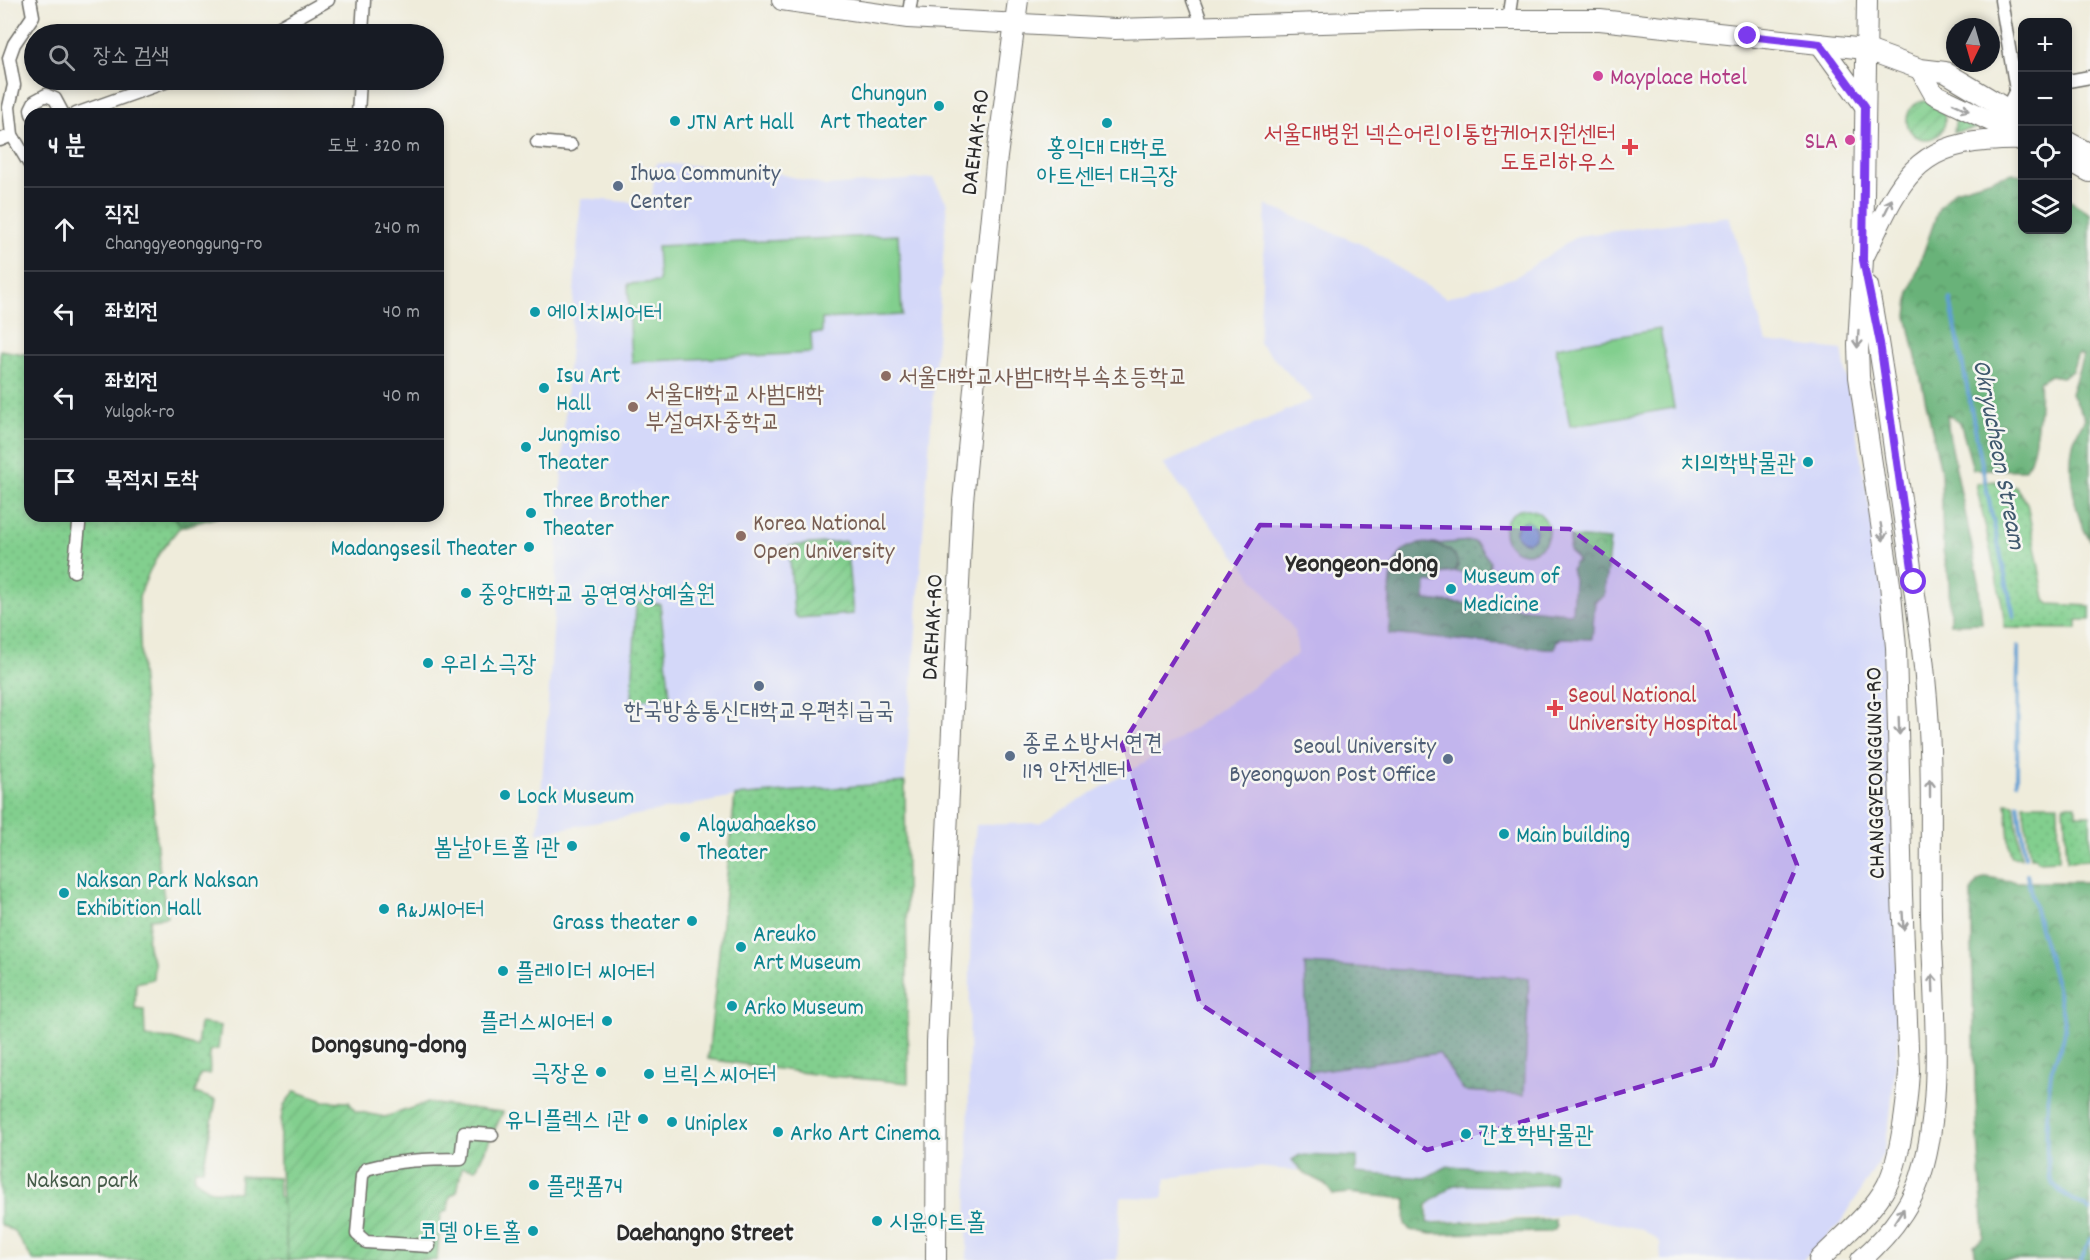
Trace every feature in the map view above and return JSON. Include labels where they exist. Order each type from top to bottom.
[{"type":"main road","points":[[786,0],[910,9],[1015,25],[1115,29],[1423,20],[1600,20],[1865,49],[1920,69],[1945,72],[2014,114]]},
{"type":"main road","name":"DAEHAK-RO","points":[[936,1260],[937,1042],[963,501],[996,164],[1018,0]]},
{"type":"main road","name":"CHANGGYEONGGUNG-RO","points":[[1819,1260],[1875,1204],[1887,1185],[1908,1100],[1896,647],[1890,584],[1859,377],[1858,345],[1863,260],[1866,0]]},
{"type":"main road","points":[[1820,44],[1865,106]]},
{"type":"main road","points":[[1920,69],[1934,94],[2018,136]]},
{"type":"main road","points":[[1863,260],[1893,198],[1919,164],[1938,152],[1957,145],[2018,138]]},
{"type":"main road","points":[[2072,145],[2090,154]]},
{"type":"main road","points":[[2072,163],[2090,172]]},
{"type":"main road","name":"CHANGGYEONGGUNG-RO","points":[[1861,1260],[1896,1221],[1918,1183],[1933,1122],[1935,1074],[1928,715],[1914,582],[1880,343],[1863,260]]},
{"type":"street","points":[[28,24],[33,16],[30,0]]},
{"type":"street","points":[[285,24],[328,0]]},
{"type":"street","points":[[363,24],[364,0]]},
{"type":"street","points":[[1193,0],[1203,27]]},
{"type":"street","points":[[1508,20],[1511,0]]},
{"type":"street","points":[[2001,0],[2018,84]]},
{"type":"street","points":[[24,29],[9,57],[14,85],[9,108],[12,135],[24,155]]},
{"type":"street","points":[[2072,80],[2090,77]]},
{"type":"street","points":[[93,108],[143,90]]},
{"type":"street","points":[[358,108],[359,90]]},
{"type":"street","points":[[2014,114],[2018,94]]},
{"type":"street","points":[[32,108],[32,105],[42,96],[53,97],[61,108]]},
{"type":"street","points":[[0,140],[12,135]]},
{"type":"street","points":[[537,142],[571,145]]},
{"type":"street","points":[[74,571],[79,522]]},
{"type":"street","points":[[429,1246],[366,1242],[357,1234],[362,1176],[366,1169],[386,1163],[421,1159],[461,1159],[464,1132],[492,1135]]},
{"type":"highlighted area","points":[[1260,525],[1570,529],[1706,629],[1797,865],[1713,1065],[1427,1150],[1200,1004],[1122,745]]},
{"type":"shaded area","name":"Korea National Open University","points":[[656,163],[765,170],[826,186],[933,178],[947,203],[905,782],[735,797],[538,833],[581,198],[651,204]]},
{"type":"shaded area","points":[[1266,205],[1361,244],[1446,298],[1516,277],[1577,236],[1729,216],[1766,342],[1842,350],[1886,603],[1899,1027],[1890,1118],[1883,1154],[1840,1224],[1803,1260],[1661,1260],[1660,1242],[1642,1229],[1571,1215],[1428,1222],[1430,1182],[1256,1167],[1166,1178],[1162,1198],[1121,1197],[1117,1260],[967,1260],[971,884],[976,825],[1040,823],[1147,761],[1298,654],[1295,631],[1163,464],[1313,399],[1259,343]]},
{"type":"green space","points":[[1926,101],[1940,106],[1945,120],[1940,134],[1926,139],[1912,134],[1907,120],[1912,106]]},
{"type":"green space","points":[[1956,116],[1977,127],[1954,132]]},
{"type":"green space","points":[[2013,173],[2018,175],[2018,234],[2072,234],[2072,202],[2090,214],[2090,540],[2076,507],[2071,467],[2073,444],[2085,418],[2071,394],[2083,356],[2078,354],[2072,371],[2062,377],[2050,375],[2039,382],[2035,441],[2025,470],[1973,469],[1960,422],[1947,414],[1978,576],[1982,623],[1950,624],[1949,578],[1943,551],[1941,471],[1907,316],[1910,291],[1939,208],[1955,190]]},
{"type":"green space","points":[[898,235],[902,315],[822,319],[822,333],[811,333],[812,353],[632,362],[628,284],[659,282],[657,246]]},
{"type":"green space","points":[[1660,329],[1674,408],[1570,426],[1556,347]]},
{"type":"green space","name":"Naksan park","points":[[0,350],[24,354],[24,522],[178,522],[180,525],[200,522],[179,528],[160,552],[139,597],[141,671],[158,859],[167,917],[150,919],[148,942],[149,952],[154,962],[153,979],[136,983],[135,1009],[144,1010],[145,1037],[172,1039],[197,1047],[200,1023],[221,1026],[218,1049],[209,1051],[210,1074],[200,1074],[195,1093],[216,1100],[203,1169],[195,1169],[194,1179],[212,1191],[239,1192],[240,1176],[278,1178],[279,1197],[283,1197],[285,1225],[293,1260],[33,1260],[14,1231],[0,1224]]},
{"type":"green space","points":[[1994,481],[2015,486],[2027,503],[2045,600],[2049,604],[2090,606],[2090,620],[2077,620],[2077,629],[2004,628],[2004,613],[1976,484]]},
{"type":"green space","points":[[1526,509],[1541,516],[1548,531],[1541,546],[1526,553],[1511,546],[1504,531],[1511,516]]},
{"type":"green space","points":[[1570,537],[1610,540],[1604,596],[1595,601],[1592,639],[1561,638],[1556,641],[1555,649],[1389,634],[1390,589],[1394,565],[1401,553],[1412,546],[1424,543],[1446,549],[1454,555],[1458,563],[1455,572],[1439,574],[1438,583],[1426,582],[1425,600],[1572,612],[1574,579],[1571,569],[1575,562],[1577,563],[1576,557],[1569,551]]},
{"type":"green space","points":[[846,541],[853,614],[798,618],[794,614],[789,546]]},
{"type":"green space","points":[[1475,542],[1490,561],[1489,571],[1455,572],[1459,566],[1435,544]]},
{"type":"green space","points":[[636,603],[660,604],[670,696],[632,701]]},
{"type":"green space","points":[[905,782],[908,1083],[820,1075],[708,1059],[735,796]]},
{"type":"green space","points":[[2006,803],[2014,804],[2021,858],[2012,857],[2010,852]]},
{"type":"green space","points":[[2023,804],[2058,804],[2059,860],[2038,861],[2035,857],[2030,857]]},
{"type":"green space","points":[[2064,805],[2076,805],[2076,815],[2090,815],[2090,860],[2067,861]]},
{"type":"green space","points":[[1986,877],[2017,882],[2090,882],[2090,1260],[1976,1260],[1974,1245],[1984,1238],[1975,1085],[1971,893],[1977,882]]},
{"type":"green space","points":[[1305,964],[1529,978],[1524,1095],[1464,1091],[1439,1053],[1308,1072]]},
{"type":"green space","points":[[295,1091],[324,1101],[349,1102],[355,1111],[385,1117],[427,1103],[503,1112],[476,1169],[462,1167],[457,1192],[450,1196],[448,1210],[441,1214],[437,1260],[288,1260],[282,1203],[280,1132],[286,1102]]},
{"type":"green space","points":[[1300,1155],[1357,1157],[1356,1173],[1425,1178],[1448,1166],[1553,1172],[1555,1174],[1554,1184],[1454,1185],[1427,1205],[1427,1223],[1554,1219],[1556,1227],[1550,1232],[1431,1234],[1410,1230],[1405,1224],[1406,1199],[1348,1193],[1333,1195],[1325,1184],[1303,1173],[1292,1160]]},
{"type":"water","points":[[1526,522],[1533,525],[1536,532],[1533,539],[1526,542],[1519,539],[1516,532],[1519,525]]},
{"type":"waterway","name":"Okryucheon Stream","points":[[1950,299],[2014,617]]},
{"type":"waterway","name":"Okryucheon Stream","points":[[2017,782],[2018,647]]},
{"type":"waterway","name":"Okryucheon Stream","points":[[2018,804],[2025,857]]},
{"type":"waterway","name":"Okryucheon Stream","points":[[2027,874],[2062,1009],[2065,1029],[2051,1073],[2047,1130],[2050,1175],[2056,1188],[2090,1211]]},
{"type":"waterway","name":"Okryucheon Stream","points":[[2081,1260],[2090,1239]]},
{"type":"place","name":"Mayplace Hotel","points":[[1598,76]]},
{"type":"place","name":"Chungun Art Theater","points":[[939,106]]},
{"type":"place","name":"JTN Art Hall","points":[[675,121]]},
{"type":"place","name":"홍익대 대학로 아트센터 대극장","points":[[1107,123]]},
{"type":"place","name":"SLA","points":[[1850,140]]},
{"type":"place","name":"서울대병원 넥슨어린이통합케어지원센터 도토리하우스","points":[[1630,147]]},
{"type":"place","name":"Ihwa Community Center","points":[[618,186]]},
{"type":"place","name":"에이치씨어터","points":[[535,312]]},
{"type":"place","name":"서울대학교사범대학부속초등학교","points":[[886,376]]},
{"type":"place","name":"Isu Art Hall","points":[[544,388]]},
{"type":"place","name":"서울대학교 사범대학 부설여자중학교","points":[[633,407]]},
{"type":"place","name":"Jungmiso Theater","points":[[526,447]]},
{"type":"place","name":"치의학박물관","points":[[1808,462]]},
{"type":"place","name":"Three Brother Theater","points":[[531,513]]},
{"type":"place","name":"Korea National Open University","points":[[741,536]]},
{"type":"place","name":"Madangsesil Theater","points":[[529,547]]},
{"type":"place","name":"Museum of Medicine","points":[[1451,589]]},
{"type":"place","name":"중앙대학교 공연영상예술원","points":[[466,593]]},
{"type":"place","name":"우리소극장","points":[[428,663]]},
{"type":"place","name":"한국방송통신대학교우편취급국","points":[[759,686]]},
{"type":"place","name":"Seoul National University Hospital","points":[[1555,708]]},
{"type":"place","name":"종로소방서 연견 119 안전센터","points":[[1010,756]]},
{"type":"place","name":"Seoul University Byeongwon Post Office","points":[[1448,759]]},
{"type":"place","name":"Lock Museum","points":[[505,795]]},
{"type":"place","name":"Main building","points":[[1504,834]]},
{"type":"place","name":"Algwahaekso Theater","points":[[685,837]]},
{"type":"place","name":"봄날아트홀 1관","points":[[572,846]]},
{"type":"place","name":"Naksan Park Naksan Exhibition Hall","points":[[64,893]]},
{"type":"place","name":"R&J씨어터","points":[[384,909]]},
{"type":"place","name":"Grass theater","points":[[692,921]]},
{"type":"place","name":"Areuko Art Museum","points":[[741,947]]},
{"type":"place","name":"플레이더 씨어터","points":[[503,971]]},
{"type":"place","name":"Arko Museum","points":[[732,1006]]},
{"type":"place","name":"플러스씨어터","points":[[607,1021]]},
{"type":"place","name":"극장온","points":[[601,1072]]},
{"type":"place","name":"브릭스씨어터","points":[[649,1074]]},
{"type":"place","name":"유니플렉스 1관","points":[[643,1119]]},
{"type":"place","name":"Uniplex","points":[[672,1122]]},
{"type":"place","name":"Arko Art Cinema","points":[[778,1132]]},
{"type":"place","name":"간호학박물관","points":[[1466,1134]]},
{"type":"place","name":"플랫폼74","points":[[534,1185]]},
{"type":"place","name":"시윤아트홀","points":[[877,1221]]},
{"type":"place","name":"코델 아트홀","points":[[533,1231]]},
{"type":"district","name":"Yeongeon-dong","points":[[1362,562]]},
{"type":"district","name":"Dongsung-dong","points":[[389,1043]]},
{"type":"district","name":"Daehangno Street","points":[[705,1231]]},
{"type":"route","points":[[1748,36],[1820,44],[1865,106],[1863,260],[1880,343],[1886,398],[1914,582]]}]
